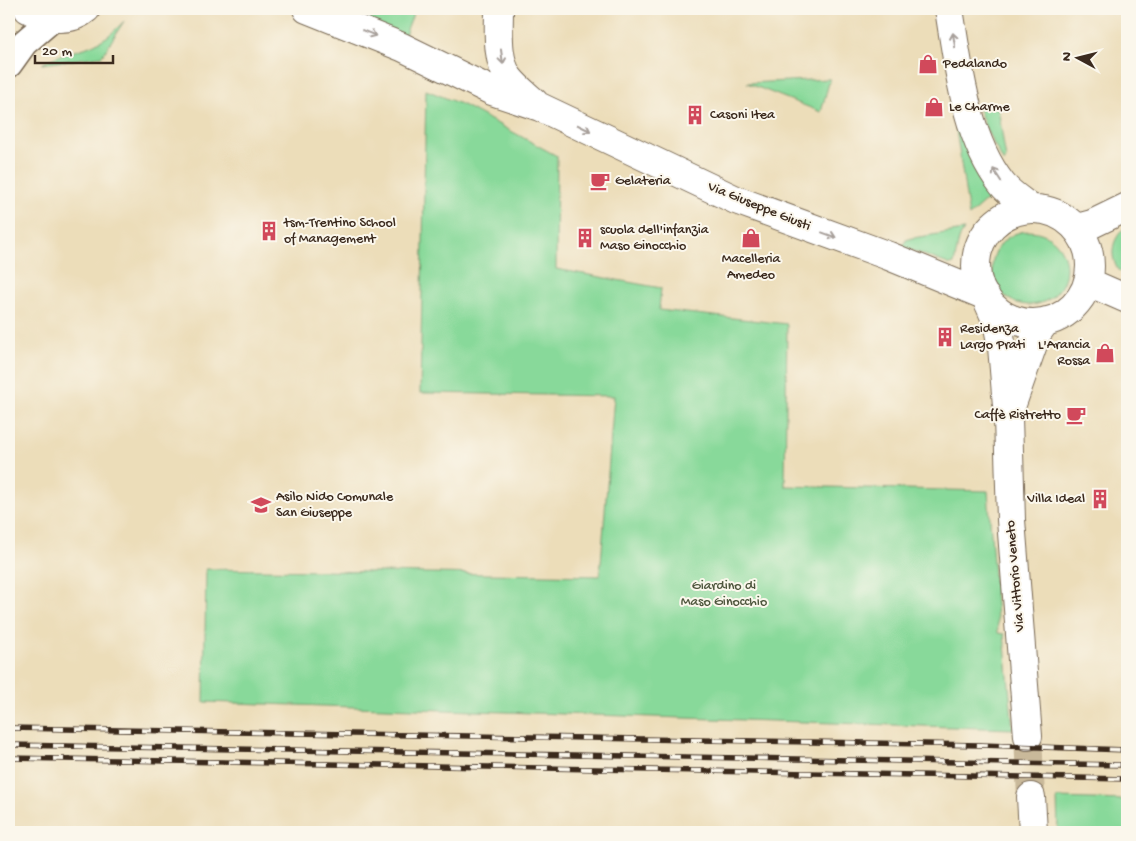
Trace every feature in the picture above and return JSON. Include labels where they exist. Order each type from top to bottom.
[{"type":"street","points":[[9,64],[24,43],[40,14],[70,16],[81,14],[86,9]]},
{"type":"street","name":"Via Giuseppe Giusti","points":[[307,9],[393,43],[492,91],[540,107],[736,200],[889,256],[985,296]]},
{"type":"street","name":"Via Giuseppe Giusti","points":[[499,9],[502,65],[517,87],[540,107]]},
{"type":"street","points":[[949,9],[966,101],[979,141],[1003,186],[1031,209]]},
{"type":"street","points":[[1077,228],[1092,224],[1127,207]]},
{"type":"street","points":[[1031,209],[1047,211],[1062,217],[1077,228],[1085,239],[1090,260],[1088,282],[1081,296],[1071,308],[1060,316],[1046,321],[1032,322],[1013,318],[995,308],[985,296],[977,270],[978,254],[983,240],[992,227],[1003,218],[1015,212],[1031,209]]},
{"type":"street","points":[[1088,282],[1127,299]]},
{"type":"street","name":"Via Vittorio Veneto","points":[[985,296],[997,322],[1002,347],[1008,417],[1011,520],[1028,736]]},
{"type":"street","name":"Via Vittorio Veneto","points":[[1008,417],[1037,332],[1046,321]]},
{"type":"street","points":[[1031,797],[1033,832]]},
{"type":"green space","points":[[334,9],[367,9],[413,14],[404,37]]},
{"type":"green space","points":[[124,21],[102,56],[42,64],[56,57],[93,45],[107,37]]},
{"type":"green space","points":[[830,79],[821,112],[747,83]]},
{"type":"green space","name":"Giardino di Maso Ginocchio","points":[[426,90],[463,105],[557,156],[556,269],[661,288],[659,310],[787,324],[785,486],[988,491],[998,633],[1004,634],[1013,729],[204,702],[206,569],[600,576],[614,396],[420,393]]},
{"type":"green space","points":[[993,105],[997,108],[999,114],[1006,159],[1004,163],[987,131],[978,107]]},
{"type":"green space","points":[[963,122],[981,173],[990,192],[989,198],[969,216],[955,123]]},
{"type":"green space","points":[[1127,226],[1127,276],[1118,270],[1113,252],[1115,241]]},
{"type":"green space","points":[[964,230],[959,239],[954,264],[951,265],[903,247],[906,240],[913,238]]},
{"type":"green space","points":[[1029,231],[1043,234],[1055,242],[1063,254],[1066,268],[1063,282],[1055,294],[1043,302],[1029,305],[1015,302],[1003,294],[995,282],[992,268],[995,254],[1003,242],[1015,234]]},
{"type":"green space","points":[[1057,798],[1127,800],[1127,832],[1058,832]]},
{"type":"tunnel","points":[[1028,736],[1031,797]]},
{"type":"railway","points":[[9,728],[981,745],[1127,750]]},
{"type":"railway","points":[[9,745],[1127,765]]},
{"type":"railway","points":[[9,758],[1127,779]]},
{"type":"place","name":"Pedalando","points":[[928,64]]},
{"type":"place","name":"Le Charme","points":[[934,107]]},
{"type":"place","name":"Casoni Itea","points":[[695,115]]},
{"type":"place","name":"Gelateria","points":[[600,181]]},
{"type":"place","name":"tsm-Trentino School of Management","points":[[269,231]]},
{"type":"place","name":"scuola dell'infanzia Maso Ginocchio","points":[[585,238]]},
{"type":"place","name":"Macelleria Amedeo","points":[[751,238]]},
{"type":"place","name":"Residenza Largo Prati","points":[[945,337]]},
{"type":"place","name":"L'Arancia Rossa","points":[[1105,353]]},
{"type":"place","name":"Caffè Ristretto","points":[[1076,415]]},
{"type":"place","name":"Villa Ideal","points":[[1100,499]]},
{"type":"place","name":"Asilo Nido Comunale San Giuseppe","points":[[261,505]]}]
